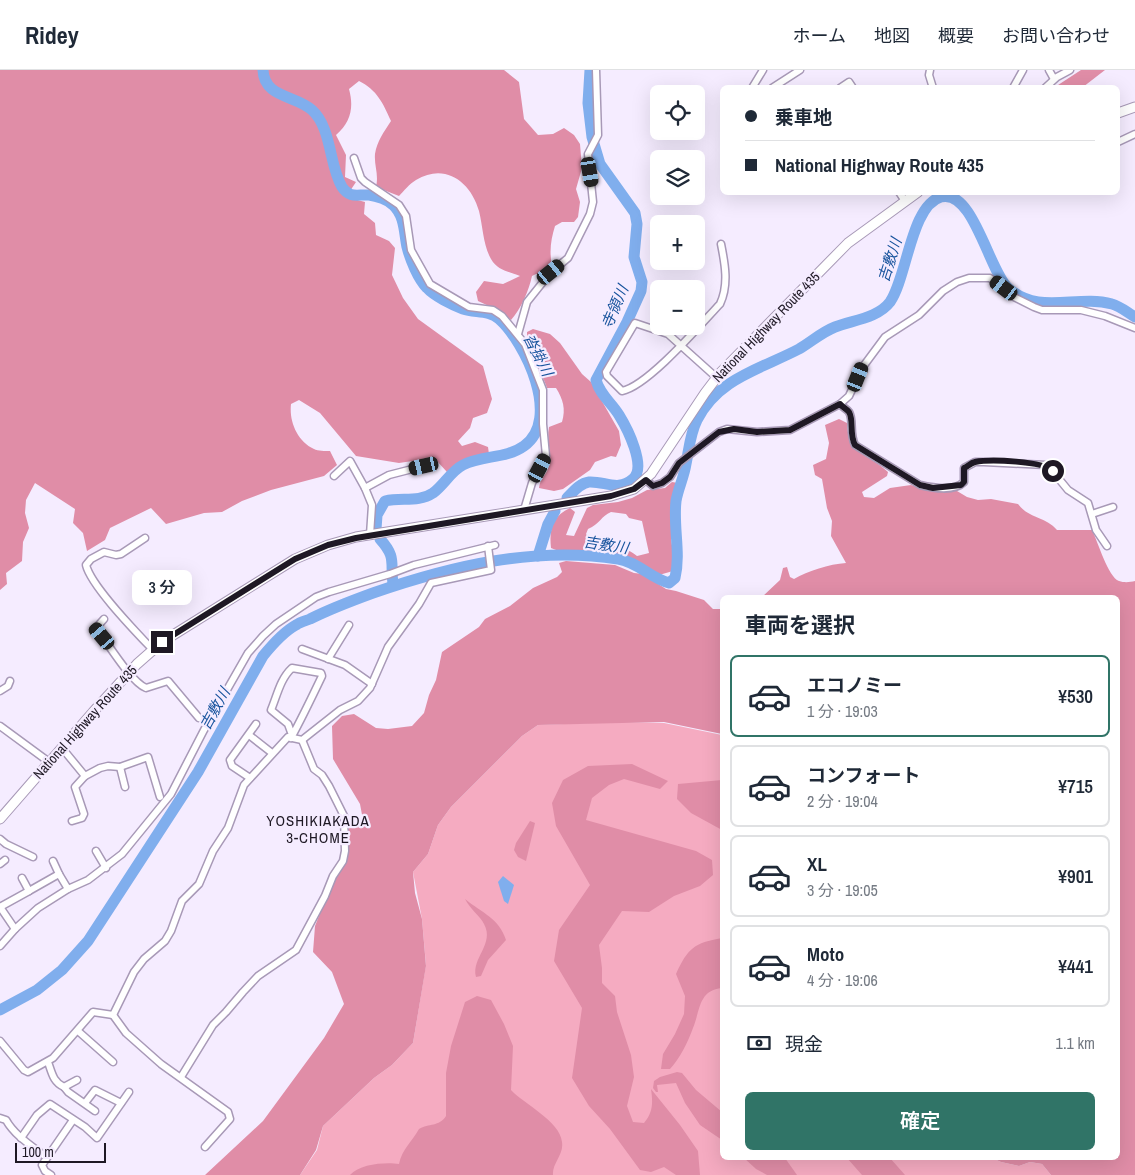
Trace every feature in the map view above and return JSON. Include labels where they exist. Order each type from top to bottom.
[{"type":"highway","points":[[1120,112],[1135,107]]},
{"type":"highway","name":"National Highway Route 435","points":[[0,819],[49,762],[152,650],[172,635],[295,559],[328,545],[370,535],[611,496],[634,489],[646,480],[659,464],[717,378],[848,242],[914,195]]},
{"type":"street","points":[[518,334],[527,302],[551,272],[568,258],[590,214],[593,202],[588,154],[597,138],[599,116],[596,70]]},
{"type":"street","points":[[754,85],[763,70]]},
{"type":"street","points":[[777,85],[800,70]]},
{"type":"street","points":[[930,70],[929,75],[932,85]]},
{"type":"street","points":[[1049,70],[1054,79]]},
{"type":"street","points":[[1048,85],[1054,79],[1070,70]]},
{"type":"street","points":[[1014,85],[1020,71]]},
{"type":"street","points":[[1120,141],[1135,134]]},
{"type":"street","points":[[354,158],[361,178],[375,190],[392,199],[403,211],[406,216],[411,250],[430,284],[469,307],[493,310],[502,316],[518,334],[540,378],[543,390],[543,424],[546,456],[532,483],[524,510]]},
{"type":"street","points":[[901,195],[905,201]]},
{"type":"street","points":[[717,378],[681,344],[668,334],[635,323],[606,372],[607,376],[622,391],[643,380],[681,344],[720,304],[723,297],[726,270],[721,244]]},
{"type":"street","points":[[646,480],[653,486],[662,483],[670,477],[683,460],[719,432],[727,429],[782,432],[798,426],[840,404],[849,396],[862,368],[885,337],[919,315],[950,285],[969,278],[990,278],[1014,296],[1042,310],[1081,310],[1105,316],[1135,328]]},
{"type":"street","points":[[840,404],[850,413],[852,420],[851,437],[855,445],[920,485],[933,488],[961,485],[964,482],[964,468],[975,462],[1018,462],[1046,465],[1068,490],[1085,500],[1091,509],[1096,530],[1107,546]]},
{"type":"street","points":[[334,476],[350,461],[366,488],[372,505],[370,535]]},
{"type":"street","points":[[366,488],[398,472],[424,466]]},
{"type":"street","points":[[1092,514],[1113,507]]},
{"type":"street","points":[[144,538],[121,554],[116,555],[104,552],[91,559],[86,565],[87,571],[97,585],[152,650]]},
{"type":"street","points":[[0,946],[38,908],[68,889],[88,880],[122,854],[171,794],[244,662],[262,636],[293,611],[316,597],[414,565],[491,548],[491,570],[431,583],[419,604],[388,647],[372,684],[358,701],[340,710],[302,740]]},
{"type":"street","points":[[104,619],[96,628],[142,686],[146,688],[168,680],[198,718]]},
{"type":"street","points":[[328,659],[349,625]]},
{"type":"street","points":[[302,649],[345,665],[372,684]]},
{"type":"street","points":[[113,1015],[134,972],[144,959],[165,940],[171,930],[182,901],[199,884],[213,851],[228,828],[240,792],[272,753],[288,737],[292,736],[322,676],[321,672],[292,668],[276,692],[275,700],[270,710],[288,724],[292,736],[302,740],[314,769],[322,775],[344,816],[345,851],[343,861],[332,876],[325,896],[296,950],[258,976],[213,1025],[181,1077]]},
{"type":"street","points":[[0,691],[8,686],[10,681]]},
{"type":"street","points":[[250,778],[232,766],[230,760],[256,724]]},
{"type":"street","points":[[0,726],[49,762]]},
{"type":"street","points":[[249,734],[272,753]]},
{"type":"street","points":[[62,748],[85,776]]},
{"type":"street","points":[[72,821],[82,818],[84,814],[75,788],[85,776],[106,769],[120,767],[151,757],[155,790],[160,797]]},
{"type":"street","points":[[120,767],[125,787]]},
{"type":"street","points":[[0,839],[6,844],[33,856]]},
{"type":"street","points":[[96,851],[106,868]]},
{"type":"street","points":[[53,861],[68,889]]},
{"type":"street","points":[[15,929],[0,907],[59,874]]},
{"type":"street","points":[[22,878],[29,891]]},
{"type":"street","points":[[0,1041],[24,1070],[28,1072],[48,1062],[78,1031],[93,1012],[113,1015],[132,1039],[169,1070],[228,1112],[230,1119],[205,1147]]},
{"type":"street","points":[[78,1031],[113,1062]]},
{"type":"street","points":[[48,1062],[55,1081],[96,1111]]},
{"type":"street","points":[[64,1087],[77,1080]]},
{"type":"street","points":[[85,1103],[92,1088],[121,1103]]},
{"type":"street","points":[[21,1138],[37,1115],[50,1104],[97,1138],[129,1092]]},
{"type":"street","points":[[0,1118],[6,1120],[21,1138],[46,1157]]},
{"type":"street","points":[[50,1175],[42,1165],[73,1120]]},
{"type":"shaded area","points":[[0,70],[504,70],[519,82],[524,119],[538,135],[553,134],[564,128],[574,135],[580,144],[582,168],[576,189],[580,202],[578,217],[574,222],[562,222],[555,226],[551,245],[552,266],[544,275],[536,274],[532,276],[524,299],[511,320],[502,312],[478,301],[476,292],[484,281],[503,284],[520,276],[500,268],[491,259],[483,236],[479,211],[470,191],[455,178],[447,174],[437,173],[416,180],[399,196],[376,187],[376,149],[391,121],[379,98],[359,81],[349,89],[350,114],[345,125],[336,135],[346,155],[345,177],[356,182],[350,191],[350,198],[365,202],[364,214],[375,223],[376,235],[389,241],[395,248],[392,275],[403,298],[418,319],[483,366],[492,399],[487,413],[473,418],[470,428],[458,441],[462,446],[475,442],[488,447],[489,454],[459,462],[447,472],[436,460],[426,459],[399,463],[356,456],[320,413],[299,400],[291,404],[291,417],[295,430],[303,441],[314,449],[330,451],[337,465],[324,476],[271,490],[242,501],[222,512],[204,513],[166,524],[151,508],[110,528],[105,540],[87,551],[83,533],[73,523],[75,509],[35,483],[26,500],[25,513],[29,528],[23,542],[22,561],[6,573],[7,584],[0,590]]},
{"type":"shaded area","points":[[1081,70],[1105,70],[1086,85],[1058,85]]},
{"type":"shaded area","points":[[533,329],[550,334],[560,343],[582,374],[591,382],[619,431],[621,445],[616,457],[611,456],[595,462],[590,470],[563,489],[554,491],[539,488],[549,464],[549,427],[562,422],[564,408],[556,388],[547,388],[532,351],[527,332]]},
{"type":"shaded area","points":[[839,419],[847,423],[848,434],[855,448],[888,472],[887,476],[862,492],[864,497],[874,498],[890,488],[911,485],[925,490],[957,491],[967,497],[978,500],[991,499],[1018,504],[1022,509],[1052,525],[1057,530],[1092,530],[1107,566],[1115,578],[1123,582],[1135,581],[1135,1175],[1051,1175],[1042,1164],[1030,1162],[1019,1166],[996,1160],[1120,1160],[1120,595],[764,595],[780,580],[783,568],[787,567],[790,577],[794,579],[819,568],[846,563],[831,536],[832,521],[827,508],[822,479],[815,475],[813,465],[826,459],[829,443],[825,425]]},
{"type":"shaded area","points":[[672,482],[678,483],[671,539],[674,558],[673,571],[659,575],[643,564],[618,555],[566,552],[551,548],[553,524],[564,511],[570,508],[575,512],[566,535],[574,536],[587,508],[593,505],[632,498],[647,490],[665,488]],"holes":[[[611,512],[626,514],[629,518],[642,521],[649,553],[637,556],[622,548],[591,542],[586,534],[588,529]]]},
{"type":"shaded area","points":[[566,561],[615,565],[634,573],[643,574],[666,589],[704,600],[713,609],[720,609],[720,734],[664,722],[538,725],[522,736],[451,807],[438,825],[428,854],[413,872],[415,893],[422,919],[426,966],[413,1043],[392,1065],[374,1078],[323,1126],[316,1150],[300,1175],[205,1175],[263,1121],[324,1038],[344,1004],[332,972],[313,952],[315,926],[334,878],[345,863],[348,852],[347,827],[363,820],[360,804],[333,759],[332,726],[342,716],[354,714],[376,728],[388,729],[412,726],[424,713],[436,680],[442,652],[479,627],[485,619],[510,606],[533,588],[557,577],[562,572],[559,563]]},
{"type":"shaded area","points":[[618,722],[664,723],[720,735],[720,1160],[996,1160],[1019,1166],[1030,1162],[1042,1164],[1051,1175],[300,1175],[317,1150],[323,1126],[374,1078],[392,1065],[413,1043],[426,965],[422,919],[413,872],[428,854],[438,825],[451,807],[522,736],[538,725]]},
{"type":"shaded area","points":[[632,764],[668,781],[660,789],[624,779],[609,785],[592,798],[586,820],[696,851],[712,860],[713,875],[700,886],[674,896],[649,912],[622,911],[599,945],[602,983],[615,996],[617,1012],[631,1055],[634,1077],[627,1106],[633,1122],[644,1123],[649,1115],[652,1103],[651,1089],[698,1151],[700,1175],[676,1175],[664,1167],[651,1172],[640,1170],[610,1129],[589,1106],[572,1078],[582,1008],[554,961],[559,930],[590,885],[556,826],[552,803],[563,780],[588,766]]},
{"type":"shaded area","points":[[720,780],[720,829],[691,813],[677,799],[678,784]]},
{"type":"shaded area","points":[[530,821],[535,823],[526,861],[518,857],[514,850],[516,843]]},
{"type":"shaded area","points":[[465,899],[489,916],[499,926],[506,940],[488,960],[481,976],[476,977],[475,970],[485,945],[487,931],[482,921]]},
{"type":"shaded area","points":[[720,938],[720,988],[708,993],[704,997],[691,1033],[674,1065],[670,1069],[661,1069],[663,1054],[684,1014],[685,996],[676,974],[688,953],[705,942]]},
{"type":"shaded area","points":[[477,996],[491,1000],[513,1046],[511,1090],[541,1113],[560,1134],[562,1147],[553,1175],[350,1175],[354,1171],[366,1166],[387,1163],[399,1164],[405,1150],[419,1129],[440,1122],[446,1116],[446,1073],[451,1046],[465,1002]]},
{"type":"shaded area","points":[[677,1072],[682,1073],[696,1090],[720,1110],[720,1139],[700,1125],[685,1103],[676,1083],[657,1085],[658,1092],[656,1092],[653,1088],[654,1081],[660,1077]]},
{"type":"shaded area","points":[[746,1160],[786,1160],[797,1175],[767,1175],[756,1169]]},
{"type":"shaded area","points":[[849,1160],[892,1160],[905,1175],[862,1175]]},
{"type":"water","points":[[503,876],[514,885],[508,904],[504,901],[498,882]]},
{"type":"waterway","name":"沓掛川","points":[[263,70],[269,86],[282,95],[305,105],[318,118],[327,137],[338,178],[345,191],[351,195],[379,197],[391,203],[397,209],[402,219],[412,263],[427,288],[449,303],[468,310],[491,314],[499,319],[519,345],[536,381],[540,400],[540,418],[535,434],[524,446],[510,453],[463,465],[437,490],[422,498],[385,501],[377,515],[376,529]]},
{"type":"waterway","name":"寺領川","points":[[567,498],[577,488],[589,482],[611,485],[627,483],[637,473],[638,466],[637,457],[627,429],[616,410],[600,390],[596,380],[627,322],[641,291],[642,282],[634,257],[637,224],[635,213],[600,164],[592,137],[588,103],[590,70]]},
{"type":"waterway","name":"吉敷川","points":[[0,1010],[37,990],[62,970],[88,941],[198,772],[263,656],[291,628],[341,605],[403,583],[433,574],[494,561],[556,555],[587,556],[618,559],[632,563],[656,578],[669,583],[675,578],[677,569],[676,501],[693,431],[697,420],[706,406],[716,394],[742,376],[799,349],[830,329],[865,318],[885,307],[896,291],[916,227],[931,203],[941,197],[952,198],[962,205],[971,217],[1001,279],[1008,288],[1020,296],[1045,303],[1085,301],[1112,304],[1135,317]]},
{"type":"waterway","name":"寺領川","points":[[538,556],[548,524],[555,511]]},
{"type":"waterway","name":"沓掛川","points":[[380,539],[391,556],[393,584]]},
{"type":"district","name":"YOSHIKIAKADA 3-CHOME","points":[[318,830]]},
{"type":"route","points":[[162,642],[295,559],[328,545],[378,534],[611,496],[634,489],[646,480],[653,486],[662,483],[670,477],[679,463],[719,432],[734,429],[757,432],[782,432],[811,420],[840,404],[850,413],[852,420],[851,437],[855,445],[920,485],[933,488],[961,485],[964,482],[964,468],[975,462],[1018,462],[1046,465],[1053,471]]}]
